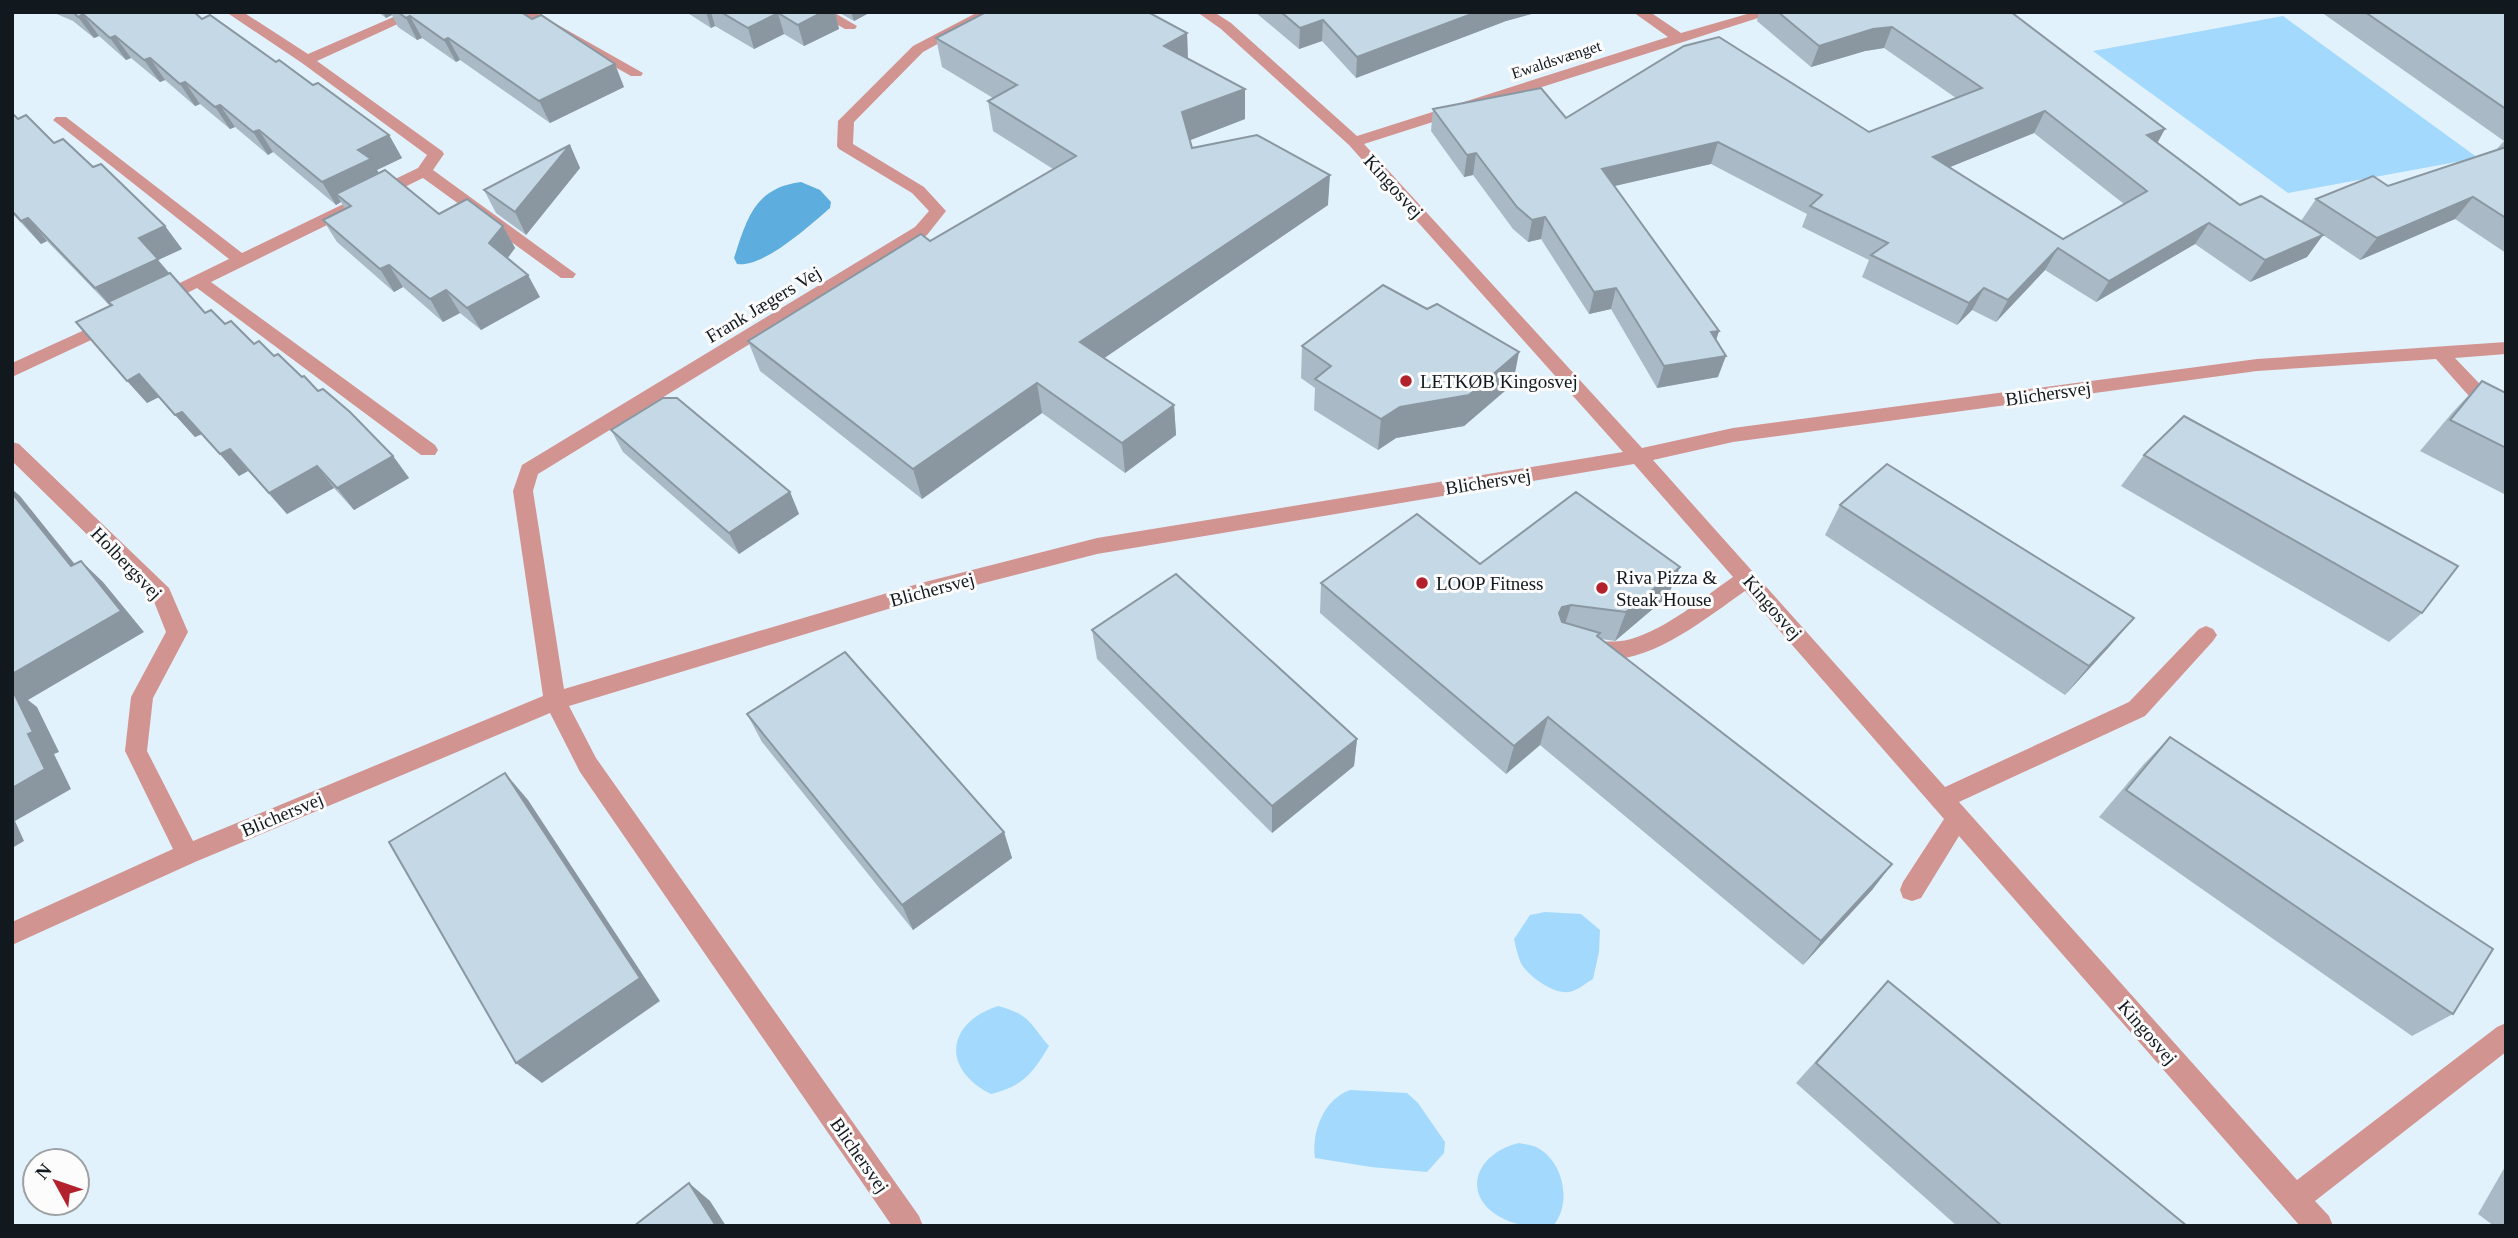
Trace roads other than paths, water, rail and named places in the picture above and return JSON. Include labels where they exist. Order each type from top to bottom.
[{"type":"street","points":[[12,371],[425,171],[436,154],[307,60],[233,12]]},
{"type":"street","points":[[307,60],[417,12]]},
{"type":"street","points":[[524,12],[636,74]]},
{"type":"street","points":[[822,12],[850,26]]},
{"type":"street","name":"Frank Jægers Vej","points":[[555,701],[523,491],[529,470],[922,231],[938,211],[918,190],[845,146],[846,121],[918,49],[989,12]]},
{"type":"street","name":"Kingosvej","points":[[1204,12],[1226,26],[1354,142],[1640,456],[2319,1226]]},
{"type":"street","points":[[1640,12],[1679,38]]},
{"type":"street","name":"Ewaldsvænget","points":[[1354,142],[1679,38],[1770,12]]},
{"type":"street","points":[[61,120],[241,260]]},
{"type":"street","points":[[425,171],[566,274]]},
{"type":"street","points":[[199,281],[428,450]]},
{"type":"street","name":"Blichersvej","points":[[12,934],[187,854],[555,701],[921,591],[1097,546],[1640,456],[1732,435],[2258,365],[2506,348]]},
{"type":"street","points":[[2439,351],[2492,409],[2506,416]]},
{"type":"street","name":"Holbergsvej","points":[[12,449],[162,594],[177,632],[142,697],[136,751],[187,854]]},
{"type":"street","points":[[1564,644],[1602,653],[1638,648],[1691,617],[1747,578]]},
{"type":"street","points":[[1942,799],[2137,709],[2206,635]]},
{"type":"street","name":"Blichersvej","points":[[555,701],[588,765],[909,1226]]},
{"type":"street","points":[[1912,890],[1958,818]]},
{"type":"street","points":[[2294,1199],[2506,1036]]},
{"type":"place","name":"LETKØB Kingosvej","points":[[1406,381]]},
{"type":"place","name":"LOOP Fitness","points":[[1422,583]]},
{"type":"place","name":"Riva Pizza & Steak House","points":[[1602,588]]}]
